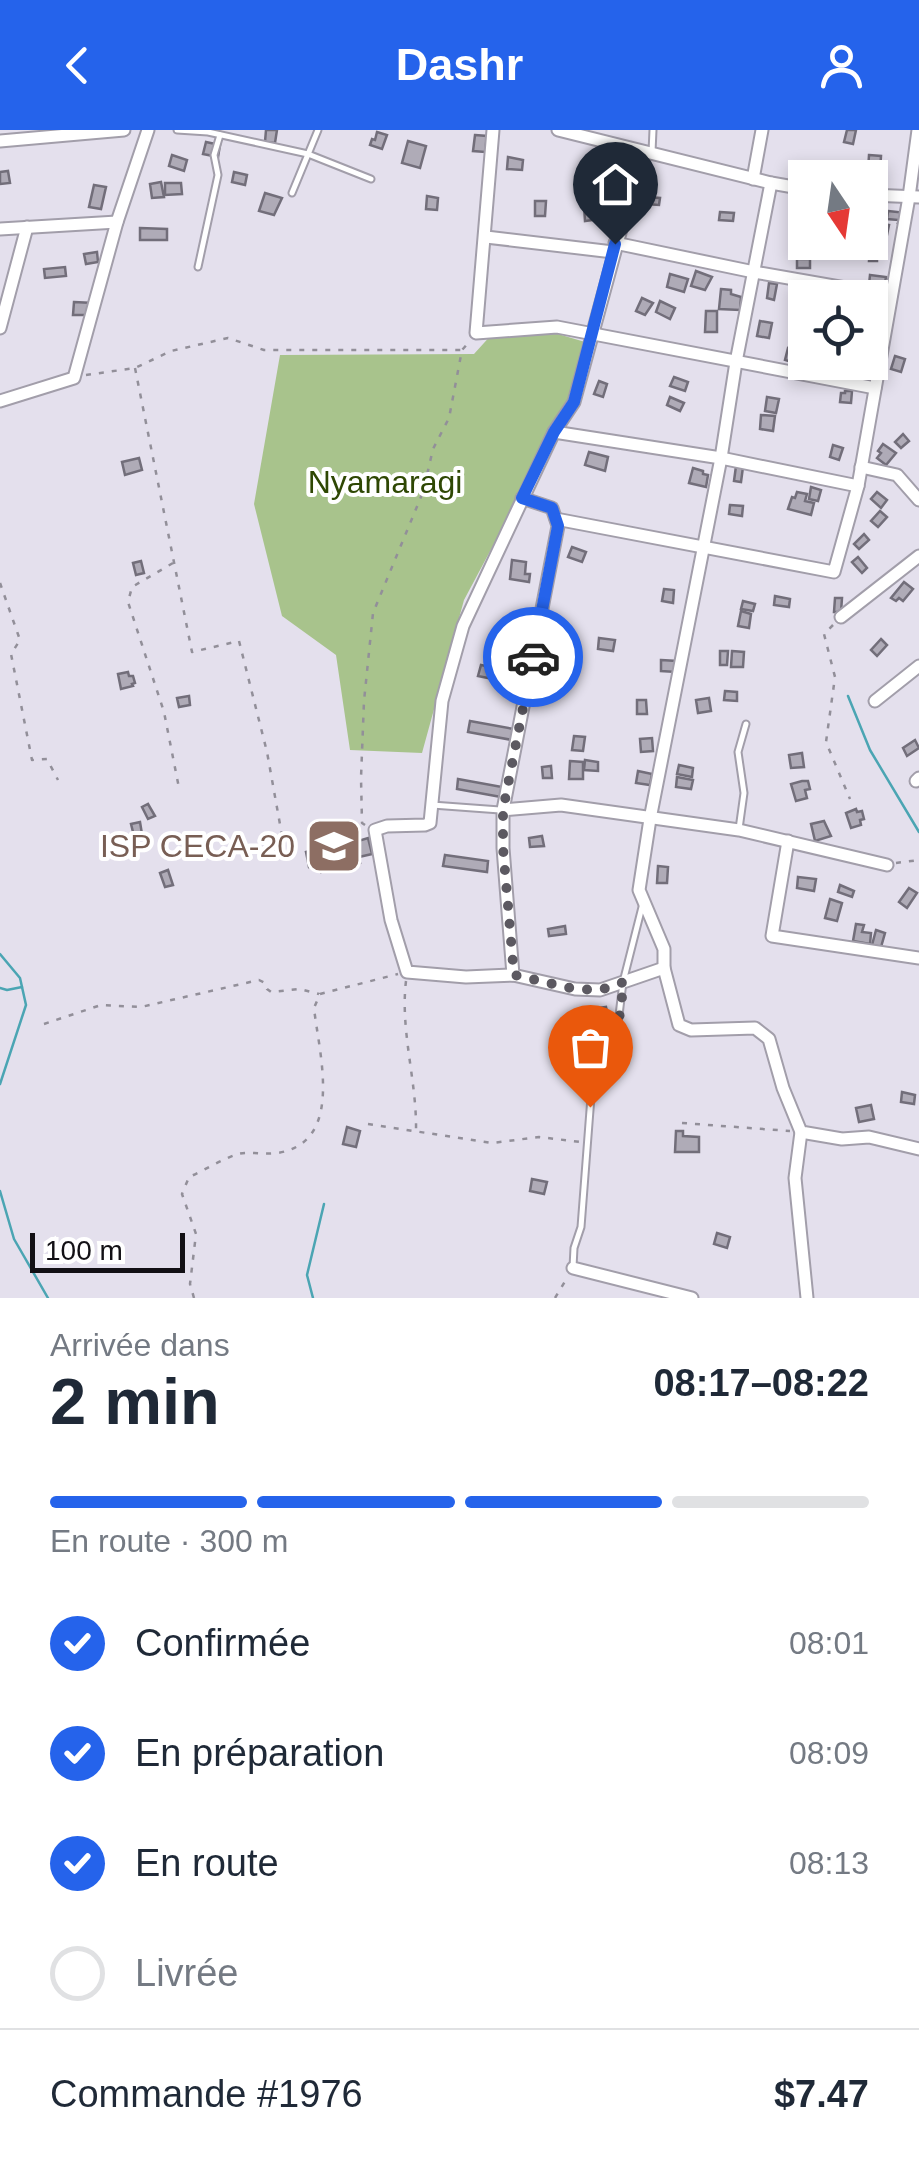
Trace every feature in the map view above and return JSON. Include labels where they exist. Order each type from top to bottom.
[{"type":"street","points":[[0,142],[58,133],[124,130]]},
{"type":"street","points":[[0,401],[74,378],[116,222],[148,130]]},
{"type":"street","points":[[493,130],[476,332],[557,328],[875,388]]},
{"type":"street","points":[[558,130],[606,136],[647,154],[788,186]]},
{"type":"street","points":[[753,179],[762,130]]},
{"type":"street","points":[[556,519],[834,572],[858,486],[891,296],[914,197],[918,130]]},
{"type":"street","points":[[647,154],[614,248],[574,402],[554,432],[463,626],[442,701],[430,823],[376,830],[391,920],[407,972],[466,977],[514,975],[575,989],[600,990],[664,968]]},
{"type":"street","points":[[771,183],[650,819],[640,890],[664,949],[664,968],[679,1025],[691,1030],[755,1028],[768,1039],[800,1132],[795,1178],[807,1298]]},
{"type":"street","points":[[888,196],[914,197]]},
{"type":"street","points":[[914,197],[919,213]]},
{"type":"street","points":[[0,229],[116,222]]},
{"type":"street","points":[[0,328],[27,227]]},
{"type":"street","points":[[486,236],[614,248],[891,296]]},
{"type":"street","points":[[554,432],[721,458],[858,486]]},
{"type":"street","points":[[861,467],[897,475],[919,500]]},
{"type":"street","points":[[514,975],[503,810],[558,526],[552,508],[522,498]]},
{"type":"street","points":[[841,616],[919,556]]},
{"type":"street","points":[[874,701],[919,666]]},
{"type":"street","points":[[503,810],[561,805],[739,830],[887,864]]},
{"type":"street","points":[[788,842],[772,936],[919,958]]},
{"type":"street","points":[[800,1132],[842,1139],[869,1137],[919,1149]]},
{"type":"street","points":[[573,1268],[692,1298]]},
{"type":"lane","points":[[178,130],[308,154],[371,179]]},
{"type":"lane","points":[[292,193],[318,130]]},
{"type":"lane","points":[[647,154],[653,130]]},
{"type":"lane","points":[[198,266],[218,175],[214,155],[220,135]]},
{"type":"lane","points":[[739,830],[744,793],[738,752],[746,724]]},
{"type":"lane","points":[[432,805],[503,810]]},
{"type":"lane","points":[[573,1268],[574,1248],[582,1227],[593,1072],[614,1057],[624,982],[644,900]]},
{"type":"path","points":[[376,830],[362,824],[360,814],[364,701],[373,613],[423,492],[433,449],[449,418],[462,350],[476,332]]},
{"type":"path","points":[[74,378],[136,368],[172,350],[228,338],[264,350],[462,350]]},
{"type":"path","points":[[136,368],[192,652],[240,641],[267,752],[283,841]]},
{"type":"path","points":[[174,563],[132,587],[128,602],[164,712],[180,788]]},
{"type":"path","points":[[0,584],[20,640],[11,654],[32,760],[46,759],[58,780]]},
{"type":"path","points":[[841,616],[824,634],[835,677],[826,742],[850,799]]},
{"type":"path","points":[[887,864],[919,860]]},
{"type":"path","points":[[44,1024],[101,1005],[141,1007],[259,980],[271,992],[300,989],[320,994],[407,972],[403,1010],[416,1102],[416,1131]]},
{"type":"path","points":[[194,1298],[190,1284],[196,1234],[182,1194],[189,1177],[240,1154],[280,1153],[308,1138],[320,1120],[324,1097],[314,1008],[320,994]]},
{"type":"path","points":[[682,1122],[800,1132]]},
{"type":"path","points":[[368,1124],[492,1143],[539,1136],[588,1143]]},
{"type":"path","points":[[555,1298],[573,1268]]},
{"type":"green space","name":"Nyamaragi","points":[[493,333],[558,334],[585,342],[568,405],[464,600],[422,753],[350,750],[336,655],[282,616],[254,504],[280,355],[474,354]]},
{"type":"building","points":[[266,130],[277,130],[275,143],[265,142]]},
{"type":"building","points":[[847,130],[856,130],[853,144],[844,142]]},
{"type":"building","points":[[377,132],[387,135],[382,149],[370,145]]},
{"type":"building","points":[[475,135],[487,136],[485,152],[473,151]]},
{"type":"building","points":[[408,141],[426,146],[420,168],[402,163]]},
{"type":"building","points":[[206,142],[220,145],[218,157],[203,154]]},
{"type":"building","points":[[172,155],[187,160],[184,171],[169,166]]},
{"type":"building","points":[[508,157],[523,160],[522,170],[507,169]]},
{"type":"building","points":[[583,165],[592,166],[592,178],[582,178]]},
{"type":"building","points":[[8,171],[10,183],[0,184],[0,172]]},
{"type":"building","points":[[234,172],[247,175],[245,185],[232,182]]},
{"type":"building","points":[[161,182],[164,197],[152,198],[150,184]]},
{"type":"building","points":[[165,183],[181,183],[182,194],[165,195]]},
{"type":"building","points":[[94,185],[106,187],[101,209],[89,207]]},
{"type":"building","points":[[265,193],[282,198],[274,215],[259,211]]},
{"type":"building","points":[[427,196],[438,198],[437,210],[426,209]]},
{"type":"building","points":[[647,197],[660,198],[659,205],[646,204]]},
{"type":"building","points":[[535,201],[546,201],[545,216],[535,216]]},
{"type":"building","points":[[592,204],[593,220],[585,221],[584,205]]},
{"type":"building","points":[[888,211],[907,213],[905,224],[898,223],[899,220],[888,219]]},
{"type":"building","points":[[720,212],[734,213],[733,221],[719,220]]},
{"type":"building","points":[[140,228],[167,229],[167,240],[140,240]]},
{"type":"building","points":[[97,252],[98,262],[86,264],[84,254]]},
{"type":"building","points":[[797,260],[810,260],[810,268],[797,268]]},
{"type":"building","points":[[65,267],[66,276],[45,278],[44,269]]},
{"type":"building","points":[[696,271],[712,277],[705,290],[691,286]]},
{"type":"building","points":[[670,274],[688,279],[684,292],[667,287]]},
{"type":"building","points":[[870,275],[886,277],[885,280],[870,280]]},
{"type":"building","points":[[769,283],[777,284],[774,300],[767,298]]},
{"type":"building","points":[[721,289],[741,297],[740,310],[719,309]]},
{"type":"building","points":[[642,298],[653,303],[645,315],[636,311]]},
{"type":"building","points":[[660,301],[675,308],[670,319],[656,312]]},
{"type":"building","points":[[74,302],[93,303],[93,315],[73,315]]},
{"type":"building","points":[[706,311],[717,311],[717,332],[705,332]]},
{"type":"building","points":[[760,321],[772,323],[769,338],[757,336]]},
{"type":"building","points":[[895,356],[905,359],[901,372],[891,369]]},
{"type":"building","points":[[674,377],[688,382],[685,391],[670,386]]},
{"type":"building","points":[[599,381],[607,384],[603,397],[594,394]]},
{"type":"building","points":[[845,391],[852,391],[851,403],[840,402]]},
{"type":"building","points":[[670,397],[684,403],[680,411],[667,405]]},
{"type":"building","points":[[767,397],[779,399],[776,413],[765,411]]},
{"type":"building","points":[[761,415],[775,416],[773,431],[760,429]]},
{"type":"building","points":[[903,434],[909,441],[901,448],[895,442]]},
{"type":"building","points":[[883,444],[896,453],[886,465],[877,458]]},
{"type":"building","points":[[833,445],[843,448],[839,460],[830,457]]},
{"type":"building","points":[[589,452],[608,457],[605,471],[585,465]]},
{"type":"building","points":[[139,458],[142,470],[125,475],[122,462]]},
{"type":"building","points":[[736,466],[743,467],[741,482],[734,481]]},
{"type":"building","points":[[693,468],[708,475],[706,487],[689,483]]},
{"type":"building","points":[[811,487],[821,490],[818,501],[809,499]]},
{"type":"building","points":[[797,492],[807,494],[805,501],[814,503],[811,515],[788,509]]},
{"type":"building","points":[[877,492],[887,500],[881,508],[871,499]]},
{"type":"building","points":[[730,505],[743,506],[742,516],[729,514]]},
{"type":"building","points":[[880,511],[887,517],[878,527],[871,521]]},
{"type":"building","points":[[864,534],[869,540],[859,549],[854,544]]},
{"type":"building","points":[[572,547],[586,552],[582,562],[568,557]]},
{"type":"building","points":[[858,557],[867,568],[862,573],[852,562]]},
{"type":"building","points":[[512,560],[526,562],[529,582],[510,579]]},
{"type":"building","points":[[141,561],[144,573],[136,575],[133,563]]},
{"type":"building","points":[[904,582],[913,589],[903,601],[891,598]]},
{"type":"building","points":[[664,589],[674,590],[673,603],[662,601]]},
{"type":"building","points":[[775,596],[790,599],[789,607],[774,605]]},
{"type":"building","points":[[835,598],[842,598],[841,612],[834,612]]},
{"type":"building","points":[[743,601],[755,604],[753,611],[741,609]]},
{"type":"building","points":[[741,611],[751,614],[749,628],[738,626]]},
{"type":"building","points":[[599,638],[615,640],[613,651],[598,649]]},
{"type":"building","points":[[881,639],[887,645],[877,656],[871,650]]},
{"type":"building","points":[[720,651],[728,651],[727,665],[720,665]]},
{"type":"building","points":[[732,651],[744,652],[743,667],[731,667]]},
{"type":"building","points":[[661,660],[677,661],[676,672],[661,671]]},
{"type":"building","points":[[481,665],[524,674],[522,685],[478,676]]},
{"type":"building","points":[[128,672],[135,683],[121,689],[118,674]]},
{"type":"building","points":[[542,686],[561,687],[561,695],[541,694]]},
{"type":"building","points":[[725,691],[737,692],[737,701],[724,700]]},
{"type":"building","points":[[189,696],[190,705],[179,707],[177,698]]},
{"type":"building","points":[[709,698],[711,711],[698,713],[696,700]]},
{"type":"building","points":[[637,700],[646,700],[647,714],[637,714]]},
{"type":"building","points":[[470,721],[514,729],[512,740],[468,732]]},
{"type":"building","points":[[574,736],[585,737],[583,751],[572,750]]},
{"type":"building","points":[[652,738],[653,751],[641,752],[640,739]]},
{"type":"building","points":[[915,740],[919,748],[907,756],[903,748]]},
{"type":"building","points":[[802,753],[804,767],[791,768],[789,755]]},
{"type":"building","points":[[585,760],[598,762],[598,771],[584,770]]},
{"type":"building","points":[[570,761],[583,762],[583,779],[569,779]]},
{"type":"building","points":[[679,765],[693,768],[692,777],[677,774]]},
{"type":"building","points":[[551,766],[552,778],[543,778],[542,767]]},
{"type":"building","points":[[638,771],[652,774],[650,785],[636,783]]},
{"type":"building","points":[[677,777],[693,780],[691,789],[676,787]]},
{"type":"building","points":[[458,779],[502,787],[501,797],[457,789]]},
{"type":"building","points":[[808,781],[810,789],[805,790],[807,798],[796,801],[791,784]]},
{"type":"building","points":[[148,804],[155,816],[148,819],[142,807]]},
{"type":"building","points":[[862,811],[864,819],[860,820],[861,825],[851,828],[846,813]]},
{"type":"building","points":[[824,821],[831,836],[815,841],[811,824]]},
{"type":"building","points":[[140,822],[142,834],[134,836],[131,824]]},
{"type":"building","points":[[542,836],[544,846],[530,847],[529,838]]},
{"type":"building","points":[[368,838],[372,854],[359,857],[360,863],[321,872],[319,865],[309,867],[306,852]]},
{"type":"building","points":[[445,855],[488,861],[487,872],[443,866]]},
{"type":"building","points":[[658,866],[668,867],[667,883],[657,883]]},
{"type":"building","points":[[168,870],[173,885],[165,887],[160,873]]},
{"type":"building","points":[[798,877],[816,879],[814,891],[797,888]]},
{"type":"building","points":[[840,885],[854,891],[852,897],[838,892]]},
{"type":"building","points":[[909,888],[917,893],[907,908],[899,902]]},
{"type":"building","points":[[830,899],[842,903],[837,921],[825,918]]},
{"type":"building","points":[[856,924],[864,925],[862,932],[871,933],[870,944],[853,941]]},
{"type":"building","points":[[565,926],[566,934],[549,936],[548,929]]},
{"type":"building","points":[[876,930],[885,933],[881,947],[872,945]]},
{"type":"building","points":[[606,1007],[608,1017],[594,1019],[592,1009]]},
{"type":"building","points":[[902,1092],[915,1095],[914,1104],[901,1102]]},
{"type":"building","points":[[871,1105],[874,1119],[859,1122],[856,1108]]},
{"type":"building","points":[[347,1127],[360,1131],[356,1147],[343,1144]]},
{"type":"building","points":[[676,1131],[683,1131],[683,1136],[699,1137],[699,1152],[675,1152]]},
{"type":"building","points":[[532,1179],[547,1182],[544,1194],[530,1191]]},
{"type":"building","points":[[717,1233],[730,1237],[727,1248],[714,1244]]},
{"type":"waterway","points":[[848,696],[870,750],[919,832]]},
{"type":"waterway","points":[[0,954],[20,978],[26,1005],[0,1084]]},
{"type":"waterway","points":[[0,988],[22,987]]},
{"type":"waterway","points":[[0,1191],[14,1239],[48,1298]]},
{"type":"waterway","points":[[313,1298],[307,1275],[324,1204]]},
{"type":"way so far","points":[[533,657],[503,810],[514,975],[575,989],[600,990],[624,982],[614,1057],[593,1072],[590,1107]]},
{"type":"place","name":"ISP CECA-20","points":[[334,846]]},
{"type":"route","points":[[533,657],[558,526],[552,508],[522,498],[554,432],[574,402],[615,244]]}]
